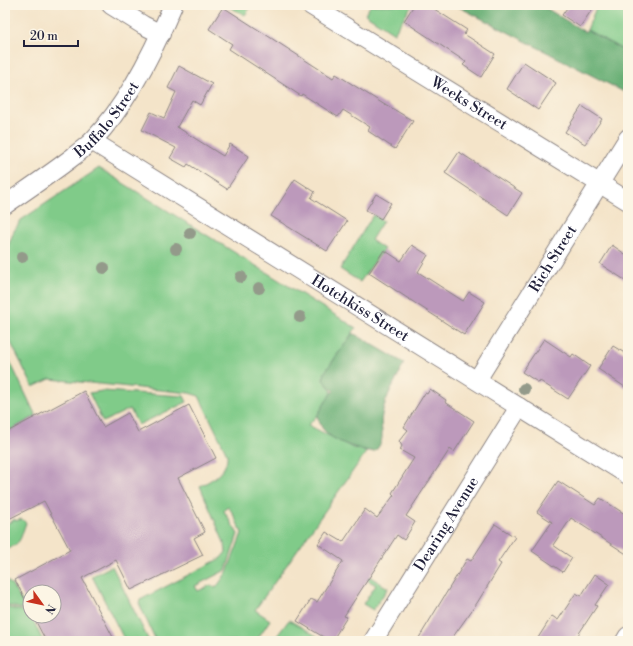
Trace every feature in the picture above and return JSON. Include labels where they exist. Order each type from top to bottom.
[{"type":"street","points":[[112,5],[160,34]]},
{"type":"street","name":"Buffalo Street","points":[[5,205],[65,163],[92,141],[122,103],[160,34],[173,5]]},
{"type":"street","name":"Weeks Street","points":[[310,5],[628,201]]},
{"type":"street","name":"Rich Street","points":[[477,380],[599,182],[628,138]]},
{"type":"street","name":"Hotchkiss Street","points":[[92,141],[628,475]]},
{"type":"street","name":"Dearing Avenue","points":[[373,641],[519,407]]},
{"type":"street","points":[[625,641],[628,636]]},
{"type":"green space","points":[[221,5],[252,5],[245,15],[227,6],[225,7]]},
{"type":"green space","points":[[371,5],[412,5],[394,33],[365,14]]},
{"type":"green space","points":[[455,5],[541,5],[585,32],[587,30],[628,53],[628,94]]},
{"type":"green space","points":[[597,5],[628,5],[628,53],[587,30]]},
{"type":"green space","points":[[99,168],[356,328],[325,372],[323,380],[331,389],[331,393],[317,416],[308,425],[353,448],[367,451],[255,610],[270,620],[256,641],[156,641],[139,603],[140,600],[221,558],[226,552],[225,545],[200,486],[223,470],[227,460],[227,454],[199,396],[189,393],[50,379],[33,387],[5,331],[5,254],[14,231],[21,220]],"holes":[[[228,507],[242,533],[227,572],[216,588],[211,585],[198,591],[195,586],[226,570],[238,534],[224,510]]]},
{"type":"green space","points":[[373,215],[383,221],[371,240],[384,249],[360,282],[340,269]]},
{"type":"green space","points":[[353,333],[404,363],[386,401],[381,420],[382,439],[381,443],[374,452],[353,447],[338,441],[326,433],[317,416],[331,393],[334,391],[323,380],[325,372]]},
{"type":"green space","points":[[5,351],[36,416],[5,433]]},
{"type":"green space","points":[[102,391],[184,396],[187,402],[138,425],[130,409],[103,422],[89,393]]},
{"type":"green space","points":[[15,519],[15,521],[22,519],[26,523],[20,540],[5,551],[5,525]]},
{"type":"green space","points":[[350,564],[388,588],[373,610],[363,604],[376,585],[348,568]]},
{"type":"green space","points":[[112,566],[149,641],[125,641],[92,576]]},
{"type":"green space","points":[[5,579],[11,584],[22,601],[22,609],[5,605]]},
{"type":"green space","points":[[5,607],[22,611],[22,624],[35,624],[43,641],[5,641]]},
{"type":"green space","points":[[289,620],[325,641],[273,641]]},
{"type":"building","points":[[414,5],[428,5],[467,30],[464,34],[495,54],[481,77],[463,65],[466,62],[404,21]]},
{"type":"building","points":[[569,5],[595,5],[580,27],[562,15]]},
{"type":"building","points":[[223,7],[333,78],[336,74],[413,121],[395,149],[368,131],[370,127],[343,110],[338,117],[302,94],[301,96],[229,49],[232,44],[209,29]]},
{"type":"building","points":[[524,62],[556,83],[538,110],[507,89]]},
{"type":"building","points":[[179,66],[212,84],[200,105],[192,100],[177,127],[223,156],[230,144],[249,156],[227,189],[188,164],[186,167],[170,158],[176,148],[142,130],[151,112],[164,118],[176,92],[168,88]]},
{"type":"building","points":[[582,106],[602,119],[585,144],[565,132]]},
{"type":"building","points":[[459,152],[522,193],[508,215],[445,173]]},
{"type":"building","points":[[295,179],[315,192],[311,198],[347,221],[327,251],[271,216]]},
{"type":"building","points":[[376,194],[391,203],[381,219],[366,210]]},
{"type":"building","points":[[412,245],[428,255],[418,272],[463,301],[469,292],[485,302],[464,335],[369,273],[384,250],[401,261]]},
{"type":"building","points":[[612,245],[628,256],[628,282],[600,264]]},
{"type":"building","points":[[544,339],[571,357],[573,354],[590,366],[568,399],[540,381],[539,383],[522,372]]},
{"type":"building","points":[[613,346],[628,355],[628,389],[598,369]]},
{"type":"building","points":[[430,389],[446,400],[445,402],[474,421],[454,452],[450,449],[406,516],[415,522],[404,540],[397,535],[344,616],[347,617],[332,641],[330,641],[297,621],[311,599],[317,602],[343,561],[318,544],[326,532],[343,542],[365,509],[377,518],[394,495],[392,493],[414,458],[400,450],[402,446],[399,441],[408,430],[404,427],[425,393],[427,394]]},
{"type":"building","points":[[84,391],[103,427],[128,413],[138,432],[189,405],[216,458],[178,478],[205,532],[194,538],[203,555],[131,590],[116,560],[82,578],[115,641],[46,641],[37,624],[62,624],[62,584],[22,584],[22,594],[15,580],[70,550],[44,501],[5,521],[5,433]]},
{"type":"building","points":[[558,481],[595,505],[600,498],[628,516],[628,555],[571,518],[553,545],[572,558],[563,572],[532,551],[552,522],[537,512]]},
{"type":"building","points":[[495,524],[515,537],[498,562],[501,564],[477,603],[450,641],[417,641],[467,559],[471,561]]},
{"type":"building","points":[[595,574],[609,584],[595,605],[597,606],[574,641],[536,641],[552,616],[558,620],[576,593],[581,596]]}]
